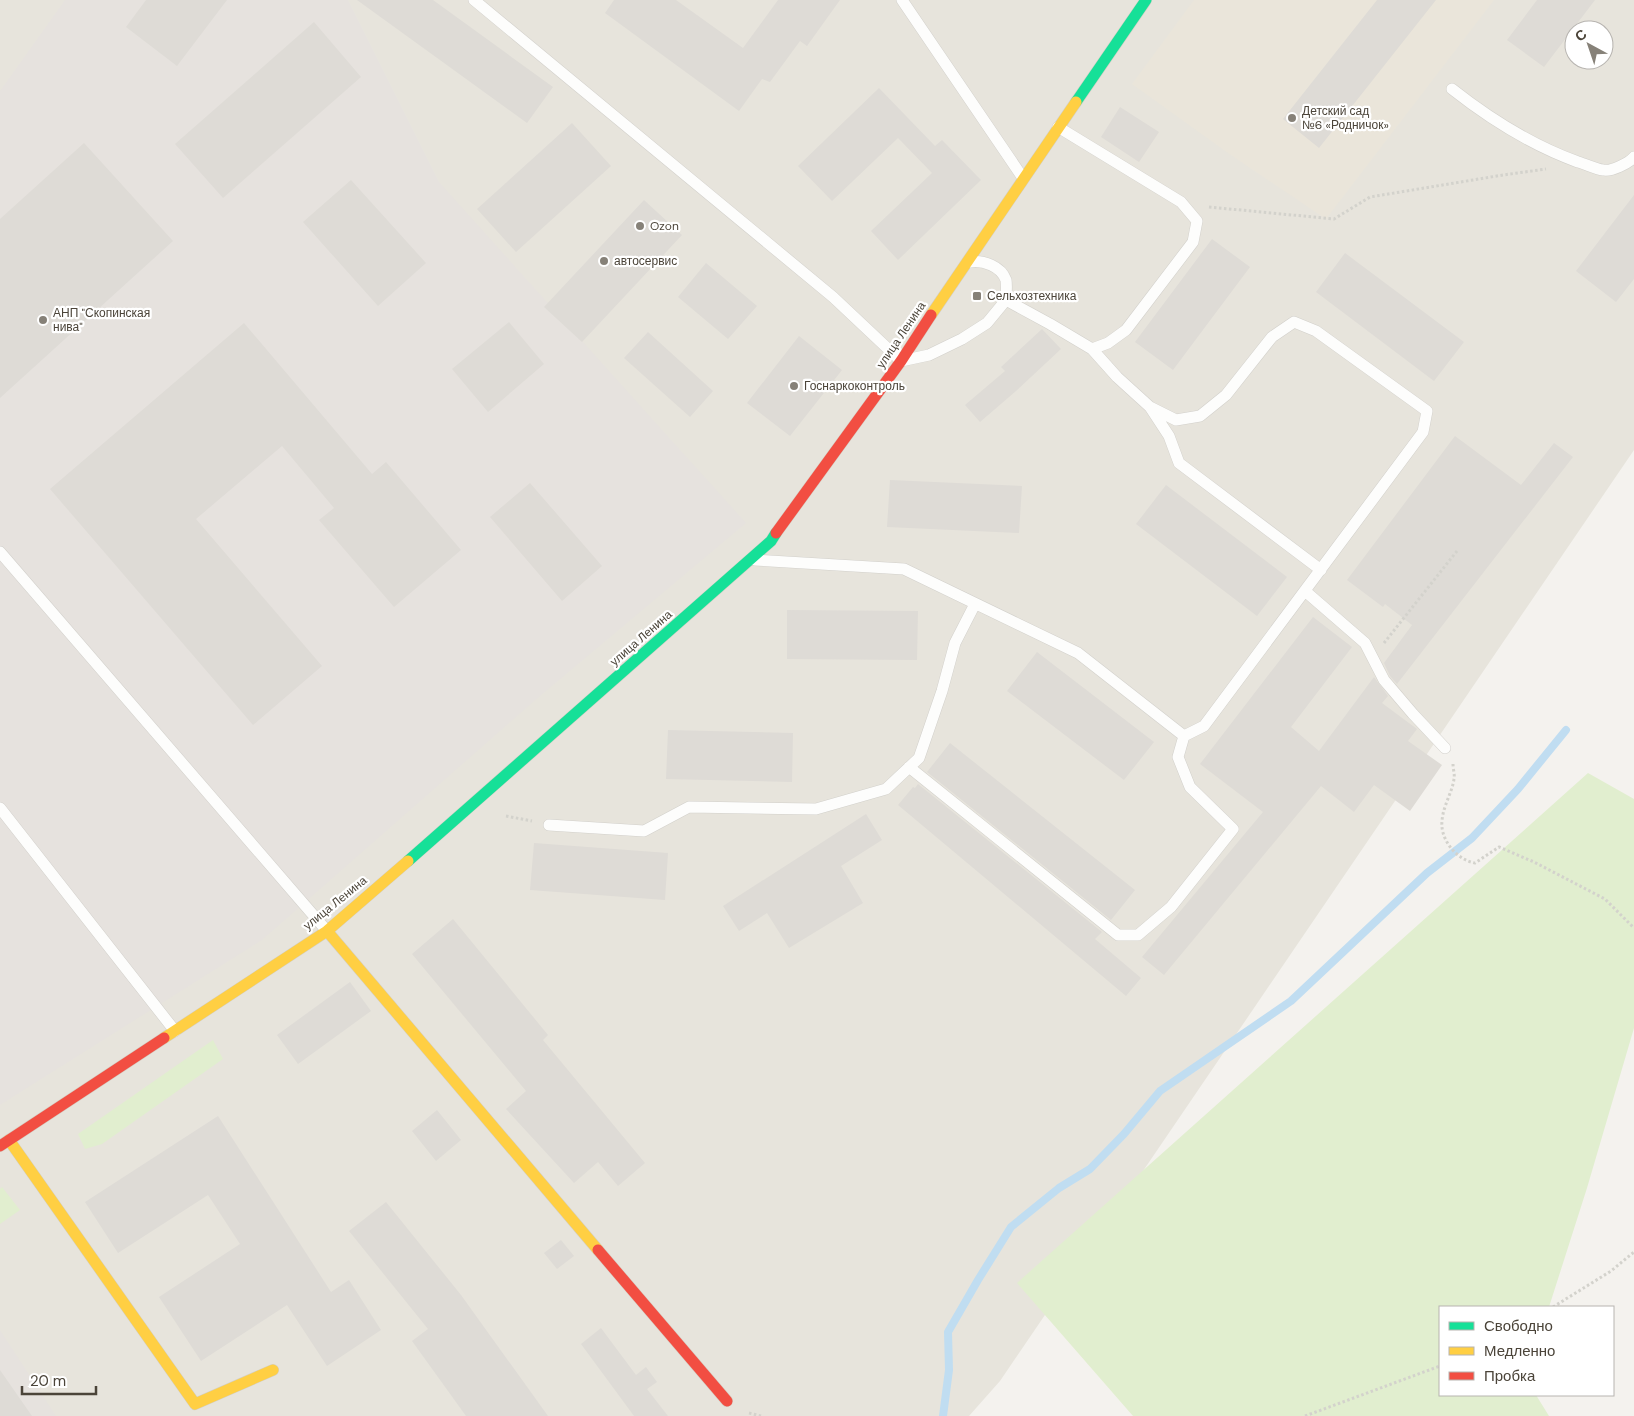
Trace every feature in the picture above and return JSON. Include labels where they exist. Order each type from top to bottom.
[{"type":"street","name":"улица Ленина","points":[[5,1143],[326,931],[771,541],[901,361],[1022,178],[1146,0]]},
{"type":"street","points":[[326,931],[727,1401]]},
{"type":"street","points":[[5,1143],[195,1404],[272,1370]]},
{"type":"lane","points":[[474,0],[833,297],[901,361],[930,355],[962,339],[987,323],[1006,300],[1006,280],[994,266],[978,260],[966,263]]},
{"type":"lane","points":[[902,0],[1022,178]]},
{"type":"lane","points":[[1452,89],[1482,113],[1523,138],[1568,158],[1605,171],[1629,163],[1634,158]]},
{"type":"lane","points":[[1058,127],[1181,202],[1197,221],[1193,242],[1126,330],[1108,343],[1092,349]]},
{"type":"lane","points":[[1006,300],[1092,349],[1117,377],[1150,407],[1169,436],[1179,463],[1321,570]]},
{"type":"lane","points":[[909,767],[1118,935],[1138,935],[1171,908],[1233,829],[1190,787],[1178,757],[1184,736],[1204,726],[1321,570],[1423,432],[1427,412],[1316,331],[1294,322],[1272,337],[1226,394],[1200,416],[1176,420],[1150,407]]},
{"type":"lane","points":[[0,552],[326,931]]},
{"type":"lane","points":[[751,560],[904,569],[1078,653],[1184,736]]},
{"type":"lane","points":[[1305,591],[1365,643],[1384,680],[1445,748]]},
{"type":"lane","points":[[550,825],[644,831],[688,806],[816,809],[886,789],[919,758],[942,691],[955,642],[975,604]]},
{"type":"lane","points":[[0,808],[175,1031]]},
{"type":"path","points":[[1181,202],[1217,209],[1295,214],[1334,219],[1370,198],[1549,169]]},
{"type":"path","points":[[1373,658],[1457,550]]},
{"type":"path","points":[[1445,748],[1452,759],[1455,778],[1442,822],[1446,839],[1451,849],[1466,862],[1475,863],[1500,847],[1534,862],[1605,899],[1634,928]]},
{"type":"path","points":[[506,816],[550,825]]},
{"type":"path","points":[[1555,1306],[1611,1271],[1634,1252]]},
{"type":"path","points":[[1305,1416],[1439,1366]]},
{"type":"shaded area","points":[[0,0],[1634,0],[1634,450],[1000,1381],[969,1416],[0,1416]]},
{"type":"shaded area","name":"АНП \"Скопинская нива\"","points":[[65,0],[348,0],[439,182],[746,523],[540,696],[262,940],[0,1105],[0,91]]},
{"type":"shaded area","name":"Детский сад №6 «Родничок»","points":[[1194,0],[1494,0],[1326,219],[1228,153],[1132,84]]},
{"type":"shaded area","points":[[0,1330],[56,1416],[0,1416]]},
{"type":"green space","points":[[1588,773],[1634,799],[1634,1028],[1587,1188],[1549,1306],[1439,1306],[1439,1396],[1537,1396],[1549,1416],[1133,1416],[1017,1283]]},
{"type":"green space","points":[[213,1040],[223,1059],[102,1144],[85,1149],[78,1134]]},
{"type":"green space","points":[[2,1187],[20,1210],[0,1224],[0,1189]]},
{"type":"building","points":[[146,0],[227,0],[177,66],[126,27]]},
{"type":"building","points":[[357,0],[433,0],[553,87],[527,123]]},
{"type":"building","points":[[614,0],[676,0],[743,48],[778,0],[840,0],[807,46],[800,41],[770,82],[762,79],[739,111],[605,13]]},
{"type":"building","points":[[1377,0],[1436,0],[1319,148],[1283,119]]},
{"type":"building","points":[[1537,0],[1595,0],[1580,20],[1564,20],[1564,41],[1544,67],[1507,40]]},
{"type":"building","points":[[314,22],[361,77],[223,198],[175,144]]},
{"type":"building","points":[[879,88],[935,146],[942,140],[981,180],[898,260],[871,231],[932,173],[898,138],[832,201],[798,166]]},
{"type":"building","points":[[1120,107],[1159,132],[1139,162],[1101,137]]},
{"type":"building","points":[[572,123],[611,166],[516,252],[477,209]]},
{"type":"building","name":"АНП \"Скопинская нива\"","points":[[84,143],[173,241],[0,398],[0,219]]},
{"type":"building","points":[[351,180],[426,263],[378,306],[303,222]]},
{"type":"building","points":[[1634,195],[1634,279],[1616,302],[1576,271]]},
{"type":"building","points":[[644,200],[682,235],[582,342],[544,307]]},
{"type":"building","points":[[1212,239],[1250,267],[1173,370],[1135,342]]},
{"type":"building","points":[[1345,253],[1464,342],[1434,381],[1316,292]]},
{"type":"building","points":[[706,263],[757,306],[728,339],[678,297]]},
{"type":"building","points":[[509,322],[544,364],[488,412],[452,369]]},
{"type":"building","points":[[244,323],[372,474],[386,462],[461,550],[394,607],[319,520],[334,508],[282,446],[196,519],[322,666],[253,725],[50,489]]},
{"type":"building","points":[[1042,329],[1061,349],[980,422],[965,405],[1005,371],[1001,367]]},
{"type":"building","points":[[648,332],[713,391],[690,417],[624,358]]},
{"type":"building","name":"Госнаркоконтроль","points":[[799,336],[842,370],[790,436],[747,403]]},
{"type":"building","points":[[1455,436],[1521,485],[1554,443],[1573,457],[1397,684],[1390,676],[1384,663],[1412,625],[1385,604],[1383,607],[1347,580]]},
{"type":"building","points":[[890,480],[1022,486],[1019,533],[887,527]]},
{"type":"building","points":[[530,483],[602,566],[562,601],[490,517]]},
{"type":"building","points":[[1166,485],[1287,577],[1257,616],[1136,524]]},
{"type":"building","points":[[787,610],[918,611],[917,660],[787,659]]},
{"type":"building","points":[[1313,617],[1352,647],[1291,727],[1319,751],[1374,677],[1388,696],[1382,703],[1417,729],[1408,741],[1442,765],[1410,811],[1374,785],[1354,812],[1321,786],[1164,975],[1142,957],[1263,812],[1200,764]]},
{"type":"building","points":[[1037,652],[1154,742],[1124,780],[1007,691]]},
{"type":"building","points":[[668,730],[793,733],[792,782],[666,779]]},
{"type":"building","points":[[950,743],[1135,890],[1111,920],[927,772]]},
{"type":"building","points":[[918,784],[1102,932],[1095,939],[1141,978],[1126,996],[898,805],[913,787],[915,788]]},
{"type":"building","points":[[866,814],[882,840],[841,866],[863,903],[789,948],[767,913],[739,931],[723,906]]},
{"type":"building","points":[[534,843],[668,853],[665,900],[530,890]]},
{"type":"building","points":[[453,919],[548,1035],[543,1040],[645,1163],[618,1186],[598,1162],[574,1183],[506,1109],[526,1091],[412,954]]},
{"type":"building","points":[[350,982],[371,1011],[298,1064],[277,1035]]},
{"type":"building","points":[[437,1110],[461,1140],[436,1161],[412,1131]]},
{"type":"building","points":[[218,1116],[331,1292],[349,1280],[381,1330],[327,1366],[287,1305],[201,1361],[159,1297],[240,1244],[208,1195],[118,1253],[85,1202]]},
{"type":"building","points":[[386,1202],[461,1295],[548,1416],[466,1416],[412,1341],[428,1329],[349,1231]]},
{"type":"building","points":[[561,1240],[574,1256],[557,1269],[544,1253]]},
{"type":"building","points":[[601,1328],[636,1375],[646,1367],[657,1382],[647,1389],[668,1416],[634,1416],[581,1344]]},
{"type":"building","points":[[0,1370],[32,1416],[0,1416]]},
{"type":"waterway","points":[[943,1416],[949,1370],[948,1332],[1011,1227],[1059,1188],[1090,1169],[1124,1134],[1160,1091],[1291,1001],[1427,873],[1472,838],[1518,789],[1566,730]]},
{"type":"traffic: fast","points":[[1076,102],[1146,0]]},
{"type":"traffic: fast","points":[[408,861],[771,541],[776,533]]},
{"type":"traffic: slow","points":[[931,315],[1076,102]]},
{"type":"traffic: slow","points":[[164,1038],[327,931],[408,861]]},
{"type":"traffic: slow","points":[[327,931],[598,1250]]},
{"type":"traffic: slow","points":[[9,1140],[195,1404],[273,1370]]},
{"type":"traffic: jam","points":[[776,533],[901,361],[931,315]]},
{"type":"traffic: jam","points":[[0,1146],[164,1038]]},
{"type":"traffic: jam","points":[[598,1250],[727,1401]]},
{"type":"place","name":"Детский сад №6 «Родничок»","points":[[1292,118]]},
{"type":"place","name":"Ozon","points":[[640,226]]},
{"type":"place","name":"автосервис","points":[[604,261]]},
{"type":"place","name":"Сельхозтехника","points":[[977,296]]},
{"type":"place","name":"АНП \"Скопинская нива\"","points":[[43,320]]},
{"type":"place","name":"Госнаркоконтроль","points":[[794,386]]}]
